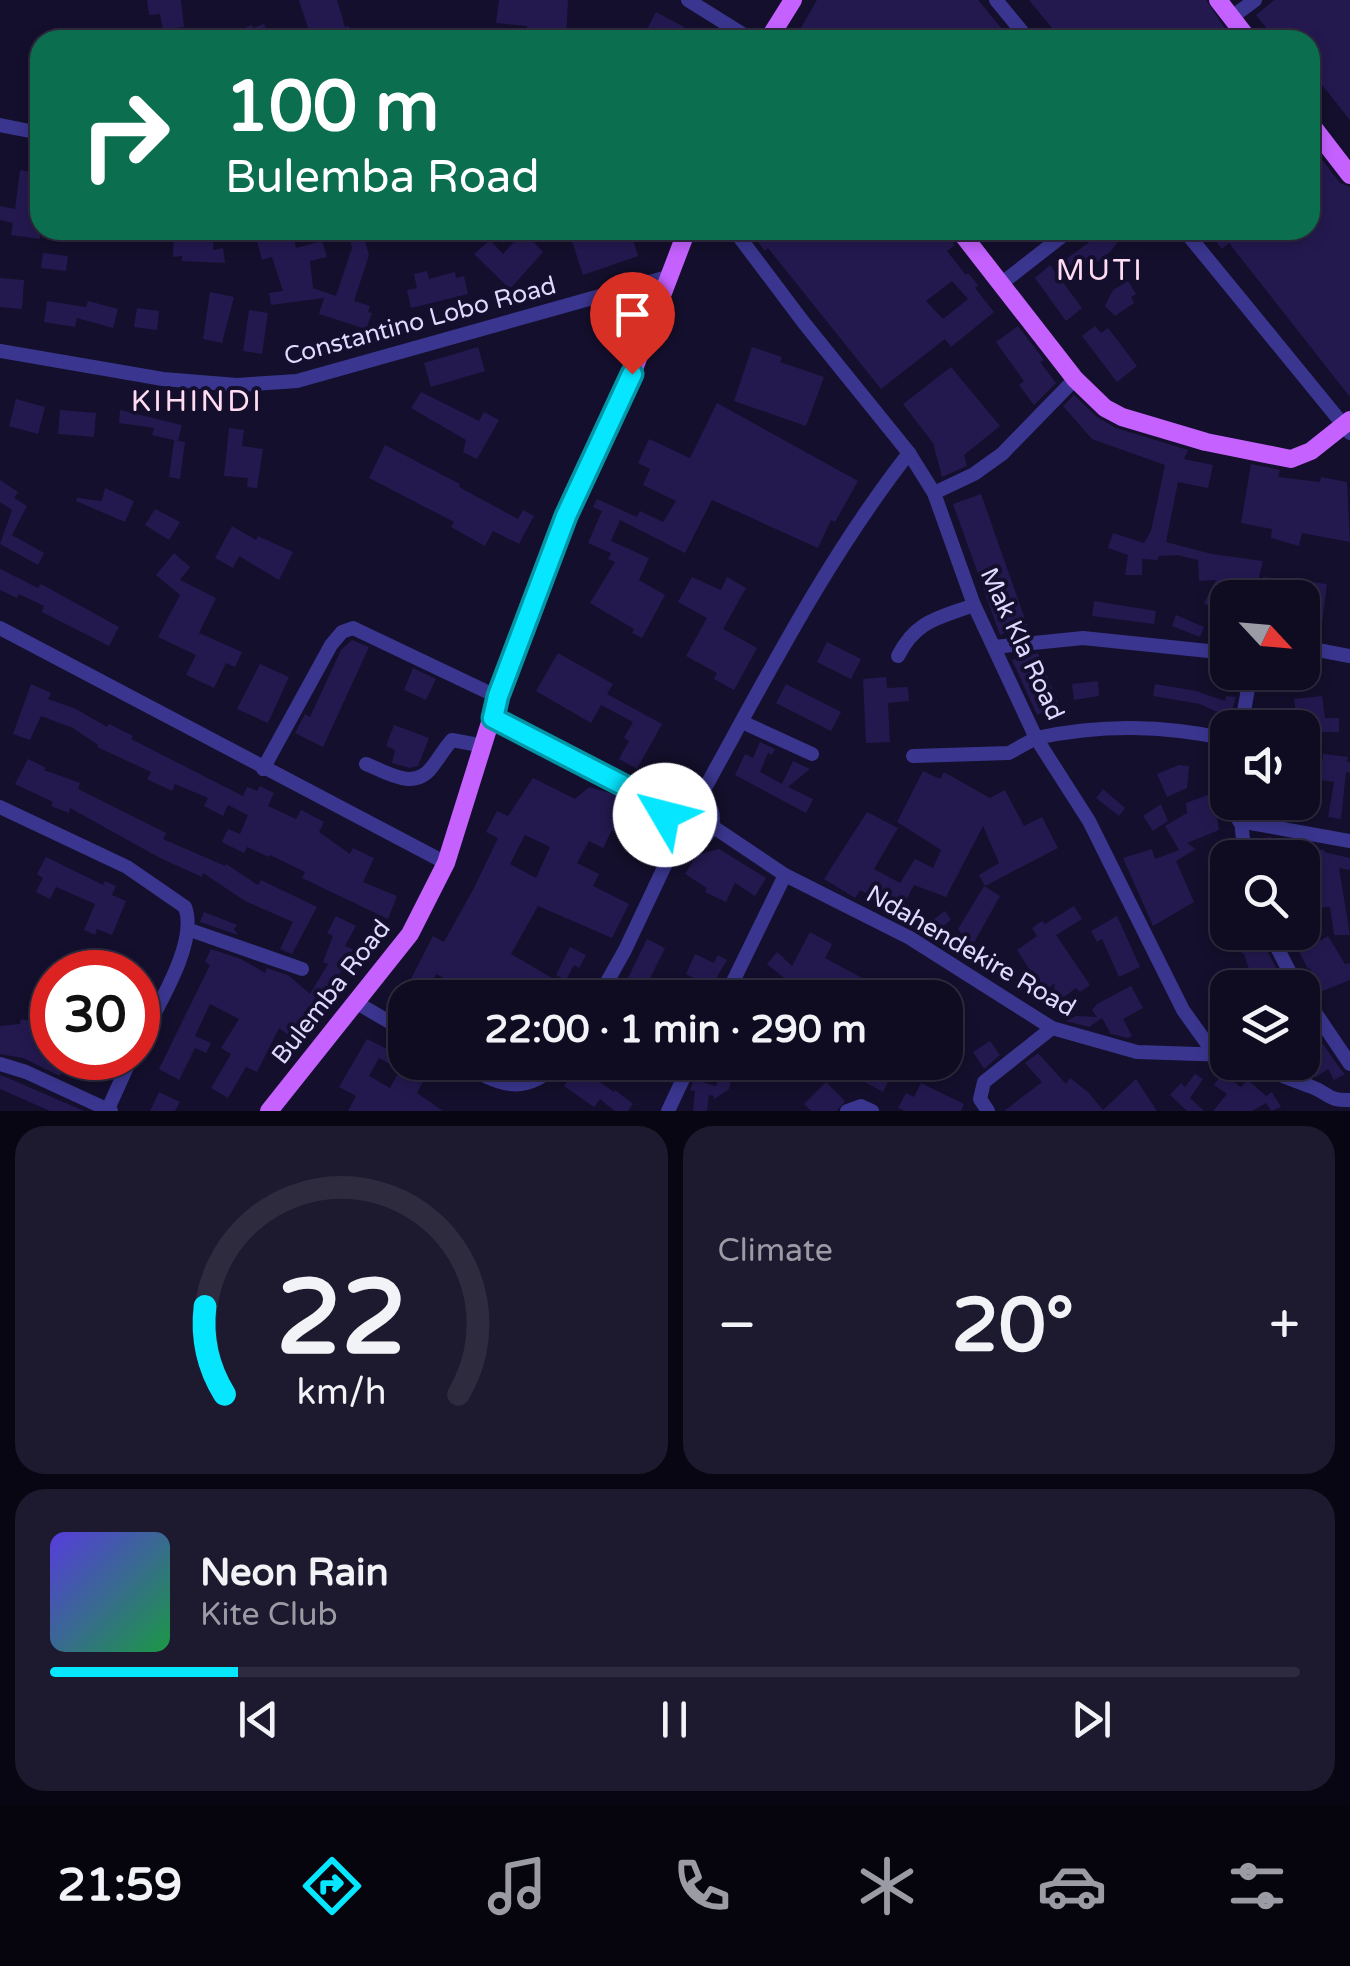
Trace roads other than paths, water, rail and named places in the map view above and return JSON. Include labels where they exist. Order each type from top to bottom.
[{"type":"main road","points":[[774,30],[792,0]]},
{"type":"main road","points":[[1218,0],[1242,30]]},
{"type":"main road","points":[[1320,136],[1350,174]]},
{"type":"main road","name":"Bulemba Road","points":[[269,1111],[410,934],[446,863],[498,696],[566,516],[632,374],[684,240]]},
{"type":"main road","points":[[967,240],[1076,378],[1105,408],[1122,417],[1272,457],[1300,456],[1348,427]]},
{"type":"street","points":[[688,0],[736,30]]},
{"type":"street","points":[[996,0],[1021,30]]},
{"type":"street","points":[[1232,17],[1255,0]]},
{"type":"street","points":[[0,125],[30,131]]},
{"type":"street","name":"Mak Kla Road","points":[[742,240],[909,453],[934,492],[974,605],[1036,738],[1078,729],[1132,726],[1210,735]]},
{"type":"street","points":[[1002,283],[1057,240]]},
{"type":"street","points":[[1192,240],[1348,427]]},
{"type":"street","name":"Constantino Lobo Road","points":[[0,351],[164,379],[237,386],[297,381],[671,276]]},
{"type":"street","points":[[934,492],[974,474],[1002,454],[1076,378]]},
{"type":"street","points":[[700,797],[786,642],[874,498],[909,453]]},
{"type":"street","points":[[898,656],[922,623],[974,605]]},
{"type":"street","points":[[0,628],[446,863]]},
{"type":"street","points":[[263,769],[331,645],[342,632],[353,628],[498,696]]},
{"type":"street","points":[[994,648],[1083,638],[1210,650]]},
{"type":"street","points":[[1320,650],[1350,656]]},
{"type":"street","points":[[493,718],[667,808]]},
{"type":"street","points":[[742,722],[812,754]]},
{"type":"street","points":[[913,756],[1009,753],[1036,738],[1089,821],[1183,1010],[1210,1042]]},
{"type":"street","points":[[366,764],[408,781],[431,769],[452,740],[484,746]]},
{"type":"street","points":[[685,794],[700,797],[711,807],[712,826],[701,840],[677,840],[667,830],[667,808],[685,794]]},
{"type":"street","points":[[0,807],[126,867],[185,907],[190,930],[160,1000]]},
{"type":"street","points":[[1243,840],[1240,821],[1350,842]]},
{"type":"street","name":"Ndahendekire Road","points":[[712,826],[786,875],[910,938],[1052,1028],[1138,1052],[1210,1054]]},
{"type":"street","points":[[608,980],[677,840]]},
{"type":"street","points":[[735,980],[786,875]]},
{"type":"street","points":[[190,930],[302,968]]},
{"type":"street","points":[[357,1003],[388,1022]]},
{"type":"street","points":[[1320,1020],[1350,1064]]},
{"type":"street","points":[[988,1111],[979,1093],[984,1082],[1052,1028]]},
{"type":"street","points":[[0,1064],[26,1072],[89,1106],[109,1110],[122,1080]]},
{"type":"street","points":[[493,1080],[517,1086],[534,1080]]},
{"type":"street","points":[[668,1111],[683,1080]]},
{"type":"street","points":[[1289,1080],[1314,1088],[1334,1101],[1350,1100]]},
{"type":"street","points":[[847,1111],[861,1106],[872,1111]]},
{"type":"district","name":"MUTI","points":[[1100,270]]},
{"type":"district","name":"KIHINDI","points":[[197,401]]}]
